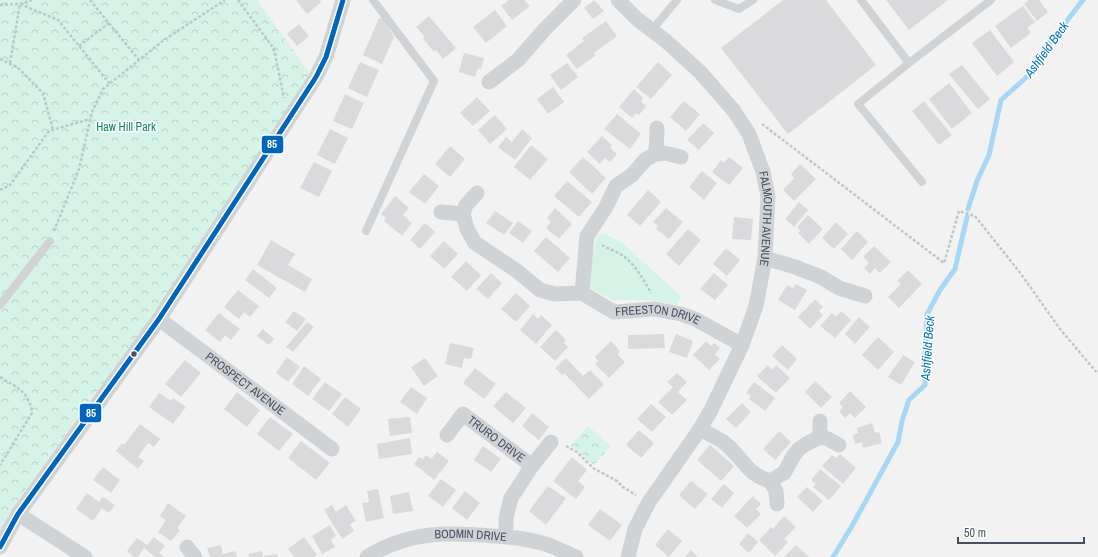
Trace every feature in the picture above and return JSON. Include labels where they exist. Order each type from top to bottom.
[{"type":"street","points":[[0,547],[18,514],[159,319],[316,77],[326,57],[343,0]]},
{"type":"street","points":[[489,82],[518,60],[544,30],[574,0]]},
{"type":"street","name":"FALMOUTH AVENUE","points":[[618,0],[637,19],[652,30],[701,73],[734,111],[749,134],[763,172],[768,196],[765,258],[756,306],[742,345],[711,410],[700,429],[649,502],[635,529],[628,557]]},
{"type":"street","points":[[656,128],[656,154]]},
{"type":"street","points":[[477,193],[466,204],[463,214],[467,229],[474,243],[517,271],[540,290],[555,294],[582,293],[587,236],[604,211],[616,186],[632,175],[646,159],[656,154],[664,153],[681,157]]},
{"type":"street","points":[[441,212],[463,214]]},
{"type":"street","points":[[765,258],[796,267],[821,277],[839,288],[865,296]]},
{"type":"street","name":"FREESTON DRIVE","points":[[582,293],[614,312],[655,309],[681,314],[695,319],[742,345]]},
{"type":"street","name":"PROSPECT AVENUE","points":[[159,319],[332,449]]},
{"type":"street","name":"TRURO DRIVE","points":[[447,435],[463,414],[532,466]]},
{"type":"street","points":[[820,421],[820,437]]},
{"type":"street","points":[[700,429],[722,442],[736,454],[750,471],[762,479],[770,481],[784,473],[794,455],[800,448],[820,437],[828,439],[839,445]]},
{"type":"street","name":"TRURO DRIVE","points":[[506,537],[506,518],[511,498],[532,466],[551,442]]},
{"type":"street","points":[[770,481],[776,492],[776,504]]},
{"type":"street","points":[[18,514],[85,557]]},
{"type":"street","name":"BODMIN DRIVE","points":[[368,557],[379,550],[400,541],[419,536],[446,533],[506,537],[545,543],[576,557]]},
{"type":"lane","points":[[366,231],[434,81],[373,0]]},
{"type":"lane","points":[[652,30],[677,0]]},
{"type":"lane","points":[[715,0],[739,9],[753,0]]},
{"type":"lane","points":[[861,0],[909,63]]},
{"type":"lane","points":[[922,182],[858,104],[991,0]]},
{"type":"lane","points":[[0,305],[50,241]]},
{"type":"path","points":[[0,5],[20,4],[32,0]]},
{"type":"path","points":[[90,0],[139,60]]},
{"type":"path","points":[[50,241],[79,169],[92,112],[103,89],[164,40],[224,0]]},
{"type":"path","points":[[238,0],[274,50],[283,98],[296,107]]},
{"type":"path","points":[[20,4],[58,20],[109,83]]},
{"type":"path","points":[[10,64],[20,4]]},
{"type":"path","points":[[79,46],[108,22]]},
{"type":"path","points":[[0,59],[17,67],[43,93],[53,130]]},
{"type":"path","points":[[0,190],[10,185],[49,131],[90,119]]},
{"type":"path","points":[[759,122],[944,263],[959,211],[975,216],[1021,274],[1060,328],[1098,374]]},
{"type":"path","points":[[587,236],[622,256],[634,267],[646,282],[652,295],[655,309]]},
{"type":"path","points":[[0,377],[25,393],[31,405],[32,413],[0,465]]},
{"type":"path","points":[[551,442],[570,447],[593,468],[617,481],[623,487],[649,502]]},
{"type":"green space","name":"Haw Hill Park","points":[[0,0],[257,0],[312,76],[176,283],[15,504],[0,532]]},
{"type":"green space","points":[[603,233],[621,242],[681,296],[677,305],[652,300],[613,300],[587,286],[597,235]]},
{"type":"green space","points":[[588,426],[611,446],[594,465],[571,445]]},
{"type":"building","points":[[296,0],[320,0],[321,2],[307,14]]},
{"type":"building","points":[[509,0],[524,0],[530,6],[512,20],[501,6]]},
{"type":"building","points":[[594,0],[604,11],[593,19],[584,8]]},
{"type":"building","points":[[783,0],[826,0],[876,65],[788,134],[721,48]]},
{"type":"building","points":[[886,0],[948,0],[909,30]]},
{"type":"building","points":[[1029,0],[1039,0],[1048,12],[1037,21],[1024,4]]},
{"type":"building","points":[[1023,6],[1035,22],[1027,28],[1031,33],[1011,48],[995,26]]},
{"type":"building","points":[[495,10],[507,26],[486,43],[473,27]]},
{"type":"building","points":[[429,16],[456,48],[443,59],[436,50],[434,52],[423,39],[425,37],[416,27]]},
{"type":"building","points":[[379,18],[384,20],[394,37],[382,64],[363,55]]},
{"type":"building","points":[[606,21],[617,36],[594,53],[595,56],[577,69],[566,55],[584,41],[582,38]]},
{"type":"building","points":[[299,24],[309,36],[297,46],[287,34]]},
{"type":"building","points":[[990,30],[1014,62],[997,76],[972,43]]},
{"type":"building","points":[[464,53],[484,58],[481,69],[478,68],[475,77],[459,72]]},
{"type":"building","points":[[360,62],[379,70],[367,97],[348,88]]},
{"type":"building","points":[[658,62],[672,75],[651,99],[636,87]]},
{"type":"building","points":[[567,63],[578,77],[561,90],[550,75]]},
{"type":"building","points":[[962,65],[990,99],[978,109],[949,74]]},
{"type":"building","points":[[949,83],[972,113],[952,129],[929,99]]},
{"type":"building","points":[[553,87],[564,102],[548,114],[537,99]]},
{"type":"building","points":[[634,89],[643,98],[641,101],[646,106],[639,115],[636,113],[632,118],[619,107]]},
{"type":"building","points":[[345,94],[364,103],[352,129],[333,121]]},
{"type":"building","points":[[477,97],[490,111],[473,126],[460,113]]},
{"type":"building","points":[[684,101],[700,114],[686,131],[670,117]]},
{"type":"building","points":[[924,101],[952,135],[939,145],[912,111]]},
{"type":"building","points":[[617,114],[641,134],[630,149],[604,129]]},
{"type":"building","points":[[495,115],[507,129],[490,144],[478,130]]},
{"type":"building","points":[[703,123],[714,133],[699,150],[687,140]]},
{"type":"building","points":[[330,129],[348,138],[335,164],[317,155]]},
{"type":"building","points":[[522,129],[532,138],[515,160],[498,147],[506,137],[512,142]]},
{"type":"building","points":[[602,136],[612,145],[610,148],[617,154],[610,162],[605,158],[600,164],[587,152]]},
{"type":"building","points":[[531,145],[548,159],[530,180],[514,167]]},
{"type":"building","points":[[450,146],[465,159],[450,177],[435,164]]},
{"type":"building","points":[[583,157],[606,178],[592,194],[569,172]]},
{"type":"building","points":[[729,157],[743,168],[729,185],[712,172],[721,160],[724,163]]},
{"type":"building","points":[[314,162],[332,171],[319,197],[300,188]]},
{"type":"building","points":[[800,164],[816,179],[794,201],[783,190],[794,178],[791,174]]},
{"type":"building","points":[[702,171],[717,183],[704,200],[689,187]]},
{"type":"building","points":[[424,174],[439,186],[425,204],[409,192]]},
{"type":"building","points":[[567,181],[592,202],[579,217],[554,196]]},
{"type":"building","points":[[648,190],[661,202],[640,226],[627,215]]},
{"type":"building","points":[[395,196],[409,208],[403,215],[412,223],[402,236],[384,221],[386,218],[381,214]]},
{"type":"building","points":[[799,202],[808,210],[794,227],[785,219]]},
{"type":"building","points":[[555,208],[572,224],[559,239],[546,228],[551,222],[547,218]]},
{"type":"building","points":[[666,208],[683,222],[669,239],[656,229],[658,226],[653,222]]},
{"type":"building","points":[[495,211],[513,223],[504,235],[486,223]]},
{"type":"building","points":[[808,215],[823,229],[809,244],[798,233],[800,231],[797,227]]},
{"type":"building","points":[[734,217],[753,219],[751,240],[732,239]]},
{"type":"building","points":[[518,221],[532,231],[523,243],[509,233]]},
{"type":"building","points":[[836,222],[848,234],[834,249],[822,238]]},
{"type":"building","points":[[425,223],[435,232],[420,249],[410,240]]},
{"type":"building","points":[[688,229],[701,240],[679,266],[666,254]]},
{"type":"building","points":[[857,231],[868,242],[852,260],[841,249]]},
{"type":"building","points":[[546,237],[570,258],[558,272],[534,251]]},
{"type":"building","points":[[271,240],[295,254],[288,265],[312,279],[305,292],[257,265]]},
{"type":"building","points":[[444,241],[458,254],[444,269],[430,256]]},
{"type":"building","points":[[874,246],[891,262],[880,273],[875,268],[870,274],[864,268],[869,263],[863,257]]},
{"type":"building","points":[[726,248],[740,260],[727,276],[713,264]]},
{"type":"building","points":[[466,261],[481,275],[467,291],[451,277]]},
{"type":"building","points":[[253,269],[277,288],[269,298],[245,280]]},
{"type":"building","points":[[908,270],[922,284],[899,308],[888,297],[901,284],[897,281]]},
{"type":"building","points":[[491,273],[502,283],[488,299],[476,289]]},
{"type":"building","points":[[714,273],[728,285],[715,300],[700,289]]},
{"type":"building","points":[[796,284],[807,290],[795,310],[778,300],[787,285],[793,288]]},
{"type":"building","points":[[238,290],[259,306],[250,317],[244,312],[239,319],[224,307]]},
{"type":"building","points":[[516,293],[530,306],[516,322],[501,309]]},
{"type":"building","points":[[815,299],[823,307],[819,311],[823,315],[810,329],[798,317]]},
{"type":"building","points":[[294,311],[306,319],[297,331],[285,322]]},
{"type":"building","points":[[841,311],[851,320],[835,338],[820,326],[832,313],[836,317]]},
{"type":"building","points":[[219,313],[240,329],[231,340],[225,335],[220,342],[205,330]]},
{"type":"building","points":[[533,314],[538,319],[541,315],[552,325],[536,344],[520,330]]},
{"type":"building","points":[[859,317],[870,327],[855,344],[845,334]]},
{"type":"building","points":[[307,322],[314,327],[293,352],[286,347]]},
{"type":"building","points":[[263,329],[274,339],[269,345],[257,336]]},
{"type":"building","points":[[556,330],[566,340],[564,343],[568,347],[555,361],[540,347]]},
{"type":"building","points":[[664,334],[665,348],[628,349],[628,335]]},
{"type":"building","points":[[676,334],[693,341],[687,358],[669,352]]},
{"type":"building","points":[[878,337],[894,352],[878,370],[862,355]]},
{"type":"building","points":[[611,341],[620,351],[617,354],[625,362],[609,378],[595,364],[598,361],[595,357]]},
{"type":"building","points":[[706,341],[711,346],[714,343],[720,348],[715,354],[720,359],[709,370],[693,355]]},
{"type":"building","points":[[450,343],[474,348],[471,359],[464,358],[462,368],[445,364]]},
{"type":"building","points":[[782,345],[797,359],[788,370],[772,356]]},
{"type":"building","points":[[903,355],[915,362],[901,385],[888,377]]},
{"type":"building","points":[[287,357],[300,367],[288,382],[276,373]]},
{"type":"building","points":[[425,358],[438,376],[424,386],[411,367]]},
{"type":"building","points":[[566,358],[583,376],[590,370],[604,384],[589,399],[564,373],[562,375],[555,368]]},
{"type":"building","points":[[185,360],[201,373],[181,397],[165,384]]},
{"type":"building","points":[[768,365],[772,370],[776,365],[790,378],[776,393],[757,376]]},
{"type":"building","points":[[304,366],[321,379],[308,396],[292,384]]},
{"type":"building","points":[[475,368],[496,384],[484,399],[463,383]]},
{"type":"building","points":[[677,373],[687,382],[678,392],[687,400],[672,415],[658,402],[673,387],[667,382]]},
{"type":"building","points":[[815,381],[832,397],[821,408],[805,392]]},
{"type":"building","points":[[325,382],[342,394],[329,411],[312,399]]},
{"type":"building","points":[[754,382],[775,398],[765,411],[749,399],[751,396],[746,393]]},
{"type":"building","points":[[411,387],[427,398],[417,414],[400,402]]},
{"type":"building","points":[[850,391],[866,407],[855,418],[850,413],[845,418],[839,411],[843,407],[839,403]]},
{"type":"building","points":[[237,392],[260,410],[247,427],[224,409]]},
{"type":"building","points":[[506,392],[526,408],[513,423],[493,406]]},
{"type":"building","points":[[159,393],[171,401],[173,398],[186,407],[173,424],[149,407]]},
{"type":"building","points":[[345,397],[361,409],[348,427],[332,414]]},
{"type":"building","points":[[742,403],[751,412],[736,428],[726,419]]},
{"type":"building","points":[[651,404],[666,417],[652,432],[637,419]]},
{"type":"building","points":[[532,413],[549,427],[539,440],[522,426]]},
{"type":"building","points":[[270,417],[293,434],[279,451],[257,434]]},
{"type":"building","points":[[410,417],[412,433],[390,436],[388,419]]},
{"type":"building","points":[[872,423],[875,433],[879,432],[882,443],[863,448],[862,442],[855,444],[853,435],[858,433],[857,428]]},
{"type":"building","points":[[140,424],[160,439],[154,447],[148,443],[138,457],[144,461],[138,469],[116,451],[122,443],[124,445]]},
{"type":"building","points":[[639,430],[654,443],[641,458],[626,445]]},
{"type":"building","points":[[779,431],[791,442],[775,460],[763,449]]},
{"type":"building","points":[[410,438],[412,454],[379,459],[377,444]]},
{"type":"building","points":[[301,441],[330,463],[316,480],[288,458]]},
{"type":"building","points":[[710,445],[734,466],[721,481],[697,460]]},
{"type":"building","points":[[483,446],[501,459],[491,472],[474,460]]},
{"type":"building","points":[[437,452],[449,461],[434,480],[414,464],[419,457],[423,459],[426,455],[431,459]]},
{"type":"building","points":[[840,454],[856,468],[843,484],[822,466],[832,455],[836,458]]},
{"type":"building","points":[[572,457],[587,470],[578,481],[585,487],[576,499],[553,481]]},
{"type":"building","points":[[103,467],[120,480],[111,493],[93,480]]},
{"type":"building","points":[[820,469],[841,486],[829,500],[813,487],[816,484],[811,480]]},
{"type":"building","points":[[441,479],[456,490],[443,507],[428,496]]},
{"type":"building","points":[[691,481],[708,494],[695,509],[679,495]]},
{"type":"building","points":[[724,484],[734,493],[722,508],[711,499]]},
{"type":"building","points":[[548,486],[566,498],[546,525],[529,511]]},
{"type":"building","points":[[807,487],[823,501],[813,512],[797,497]]},
{"type":"building","points":[[378,489],[384,518],[366,522],[362,503],[369,502],[367,491]]},
{"type":"building","points":[[465,491],[480,503],[467,520],[452,508]]},
{"type":"building","points":[[409,492],[413,511],[393,514],[390,496]]},
{"type":"building","points":[[87,493],[99,502],[103,497],[115,505],[109,513],[102,508],[93,521],[76,509]]},
{"type":"building","points":[[753,496],[761,504],[756,509],[761,514],[747,528],[734,516]]},
{"type":"building","points":[[168,503],[186,516],[177,528],[180,530],[171,541],[158,532],[166,520],[160,516]]},
{"type":"building","points":[[332,505],[336,512],[346,505],[356,521],[350,524],[354,531],[342,539],[324,510]]},
{"type":"building","points":[[600,509],[622,525],[610,541],[588,525]]},
{"type":"building","points":[[784,516],[796,527],[784,539],[788,542],[775,556],[759,540],[771,527],[773,529]]},
{"type":"building","points":[[330,525],[336,536],[331,540],[335,547],[322,554],[312,536]]},
{"type":"building","points":[[668,529],[682,541],[669,557],[655,545]]},
{"type":"building","points":[[748,533],[758,542],[749,553],[739,544]]},
{"type":"building","points":[[154,537],[165,546],[159,553],[165,557],[155,557],[144,548],[138,557],[134,557],[127,551],[137,538],[147,545]]},
{"type":"building","points":[[304,537],[317,555],[314,557],[294,557],[288,549]]},
{"type":"building","points":[[221,545],[223,554],[236,551],[237,557],[210,557],[207,548]]},
{"type":"building","points":[[796,545],[809,557],[784,557]]},
{"type":"building","points":[[691,550],[698,557],[685,557]]},
{"type":"building","points":[[262,551],[263,557],[249,557],[248,554]]},
{"type":"building","points":[[277,554],[278,557],[264,557],[264,556]]},
{"type":"waterway","name":"Ashfield Beck","points":[[968,209],[977,181],[989,155],[1001,100],[1030,74],[1045,49],[1083,0]]},
{"type":"waterway","name":"Ashfield Beck","points":[[833,557],[852,526],[898,442],[902,421],[909,400],[925,385],[927,314],[940,290],[955,269],[967,217]]},
{"type":"transit line","name":"85","points":[[0,547],[18,514],[159,319],[316,77],[326,57],[343,0]]}]
